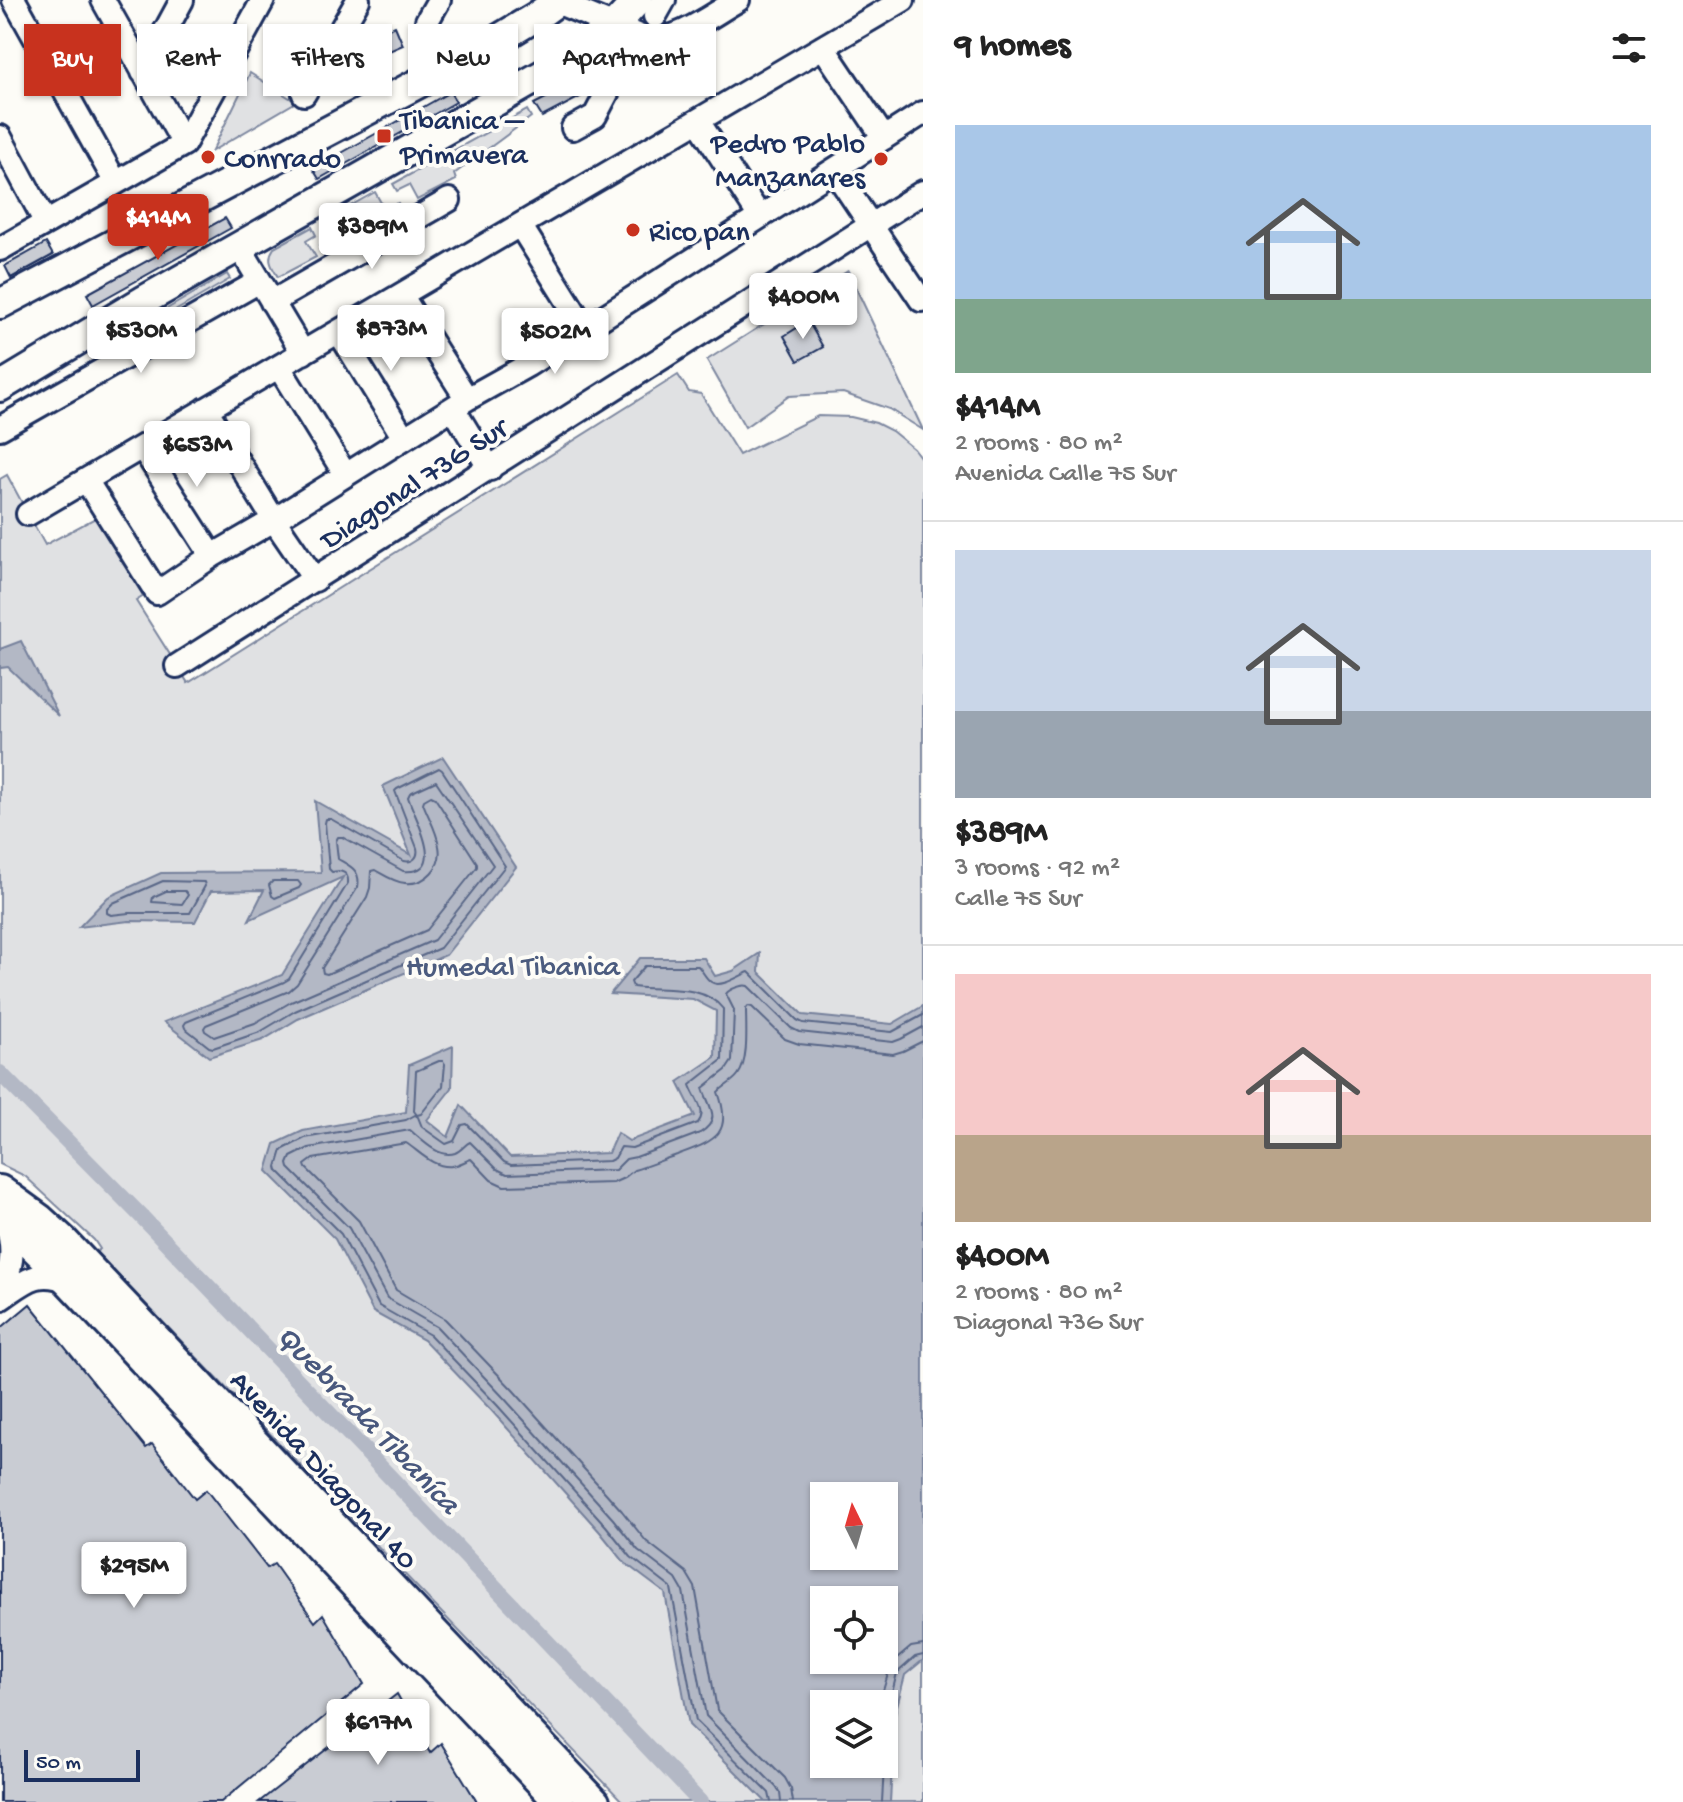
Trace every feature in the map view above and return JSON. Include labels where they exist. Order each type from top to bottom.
[{"type":"main road","points":[[0,304],[472,55],[537,16],[555,1]]},
{"type":"main road","points":[[633,24],[652,5]]},
{"type":"main road","points":[[0,387],[143,301],[534,80]]},
{"type":"main road","name":"Avenida Diagonal 40","points":[[0,1190],[62,1239],[595,1802]]},
{"type":"main road","name":"Avenida Diagonal 40","points":[[4,1222],[68,1281],[559,1802]]},
{"type":"street","points":[[14,0],[116,183]]},
{"type":"street","points":[[103,0],[137,61]]},
{"type":"street","points":[[169,24],[182,0]]},
{"type":"street","points":[[0,249],[184,144],[263,0]]},
{"type":"street","points":[[344,24],[358,0]]},
{"type":"street","points":[[427,21],[439,0]]},
{"type":"street","points":[[696,24],[738,0]]},
{"type":"street","points":[[28,514],[903,0]]},
{"type":"street","points":[[555,1],[609,24]]},
{"type":"street","points":[[823,47],[884,138]]},
{"type":"street","points":[[157,96],[184,144]]},
{"type":"street","points":[[573,128],[595,116],[602,96]]},
{"type":"street","points":[[86,480],[157,593],[345,474],[528,365],[923,113]]},
{"type":"street","points":[[698,121],[760,217]]},
{"type":"street","points":[[0,137],[46,223]]},
{"type":"street","points":[[834,170],[922,300]]},
{"type":"street","name":"Diagonal 73G Sur","points":[[177,666],[923,192]]},
{"type":"street","points":[[272,302],[449,200]]},
{"type":"street","points":[[520,225],[585,329]]},
{"type":"street","points":[[239,246],[303,353]]},
{"type":"street","points":[[0,428],[260,281]]},
{"type":"street","points":[[401,295],[460,404],[490,469]]},
{"type":"street","points":[[339,332],[404,438]]},
{"type":"street","points":[[279,367],[345,474]]},
{"type":"street","points":[[206,409],[315,580]]},
{"type":"street","points":[[142,447],[212,556]]},
{"type":"street","points":[[0,1296],[12,1261],[12,1243],[4,1222]]},
{"type":"street","points":[[0,1296],[41,1275],[54,1275],[68,1281]]},
{"type":"green space","points":[[250,73],[263,81],[263,96],[286,96],[296,102],[212,151],[239,96],[247,96]]},
{"type":"green space","points":[[527,110],[531,117],[454,174],[456,180],[417,200],[409,185],[397,191],[393,184]]},
{"type":"green space","points":[[375,192],[385,210],[398,203],[402,209],[324,253],[319,246],[333,238],[324,221]]},
{"type":"green space","points":[[312,227],[316,235],[306,241],[316,257],[278,277],[270,259],[274,248]]},
{"type":"green space","points":[[848,271],[923,430],[889,409],[843,393],[789,396],[745,427],[707,360]]},
{"type":"green space","points":[[227,274],[230,279],[125,340],[122,335]]},
{"type":"green space","name":"Humedal Tibanica","points":[[678,375],[689,392],[701,394],[739,455],[818,416],[851,417],[876,423],[892,431],[923,461],[923,1802],[623,1802],[96,1252],[100,1249],[94,1240],[25,1176],[0,1164],[0,479],[7,475],[45,545],[99,516],[147,594],[136,601],[188,683]]},
{"type":"water","points":[[21,641],[59,716],[8,667],[0,668],[0,649]]},
{"type":"water","points":[[443,757],[516,867],[446,955],[298,1019],[263,1040],[209,1057],[164,1022],[282,975],[343,877],[249,920],[264,890],[211,891],[195,922],[129,921],[79,927],[108,897],[161,873],[321,872],[315,801],[411,855],[383,786]]},
{"type":"water","points":[[760,953],[759,972],[803,1015],[892,1024],[923,1006],[923,1660],[905,1675],[898,1702],[898,1690],[810,1690],[810,1778],[891,1778],[890,1802],[766,1802],[689,1725],[665,1593],[625,1563],[491,1410],[424,1340],[373,1312],[335,1239],[267,1171],[275,1144],[303,1131],[406,1112],[409,1065],[453,1046],[452,1088],[427,1120],[448,1137],[461,1105],[510,1157],[608,1153],[617,1133],[629,1141],[695,1116],[678,1082],[715,1057],[716,1011],[693,999],[610,994],[640,958],[704,958],[715,976],[733,971]]},
{"type":"building","points":[[395,26],[403,45],[392,50],[392,27]]},
{"type":"building","name":"Tibanica – Primavera","points":[[443,96],[452,96],[456,102],[319,179],[313,169]]},
{"type":"building","points":[[550,96],[582,96],[542,117],[534,104]]},
{"type":"building","points":[[225,218],[231,228],[93,305],[87,294]]},
{"type":"building","points":[[46,243],[53,255],[11,278],[5,266]]},
{"type":"building","points":[[808,321],[823,347],[798,361],[784,336]]},
{"type":"building","points":[[30,1304],[146,1448],[152,1444],[195,1499],[206,1490],[267,1568],[274,1564],[315,1622],[323,1614],[364,1684],[221,1802],[0,1802],[0,1329]]},
{"type":"building","points":[[397,1694],[430,1753],[441,1743],[477,1802],[259,1802]]},
{"type":"waterway","name":"Quebrada Tibaníca","points":[[0,1073],[142,1217],[700,1802]]},
{"type":"place","name":"Tibanica – Primavera","points":[[384,136]]},
{"type":"place","name":"Conrrado","points":[[208,157]]},
{"type":"place","name":"Pedro Pablo Manzanares","points":[[881,159]]},
{"type":"place","name":"Rico pan","points":[[633,230]]}]
